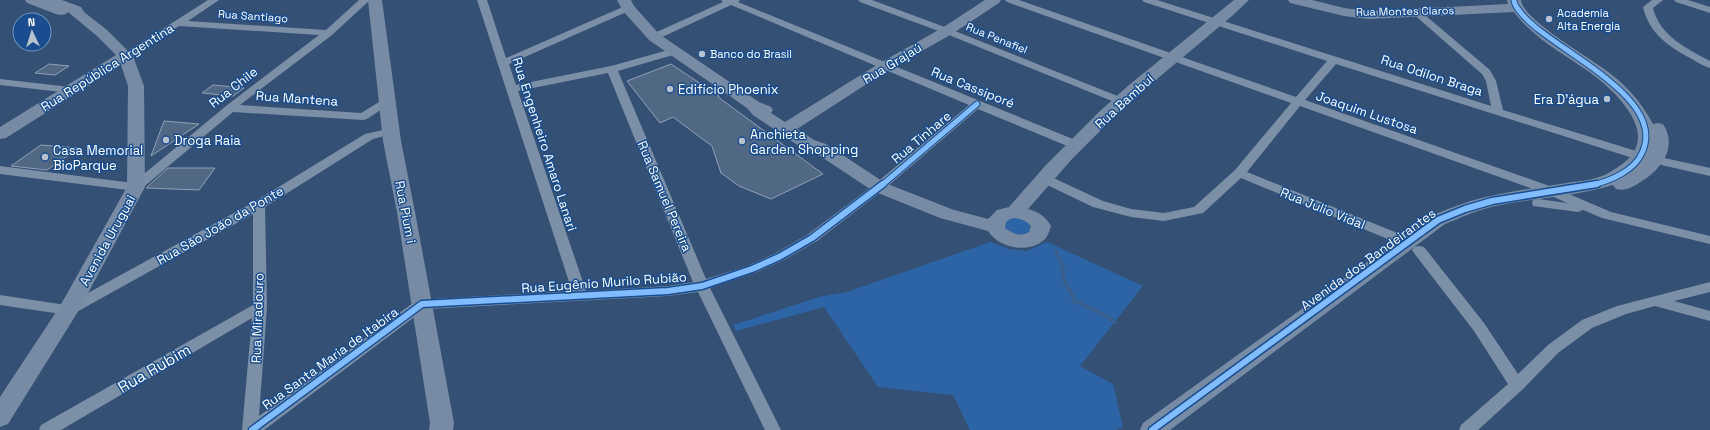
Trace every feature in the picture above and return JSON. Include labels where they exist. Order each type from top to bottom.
[{"type":"street","name":"Avenida Uruguai","points":[[0,417],[68,310],[136,187],[136,86],[125,56],[102,33],[79,16],[66,13],[32,0]]},
{"type":"street","name":"Rua República Argentina","points":[[0,134],[214,0]]},
{"type":"street","name":"Rua Engenheiro Amaro Lanari","points":[[482,0],[581,296]]},
{"type":"street","name":"Rua Penafiel","points":[[863,0],[947,31],[1120,101]]},
{"type":"street","name":"Rua Grajaú","points":[[790,126],[885,66],[947,31],[994,0]]},
{"type":"street","name":"Joaquim Lustosa","points":[[1010,0],[1297,102],[1551,198]]},
{"type":"street","name":"Rua Odilon Braga","points":[[1147,0],[1649,159],[1710,172]]},
{"type":"street","name":"Rua Bambuí","points":[[879,187],[947,214],[1003,219],[1120,101],[1218,22],[1242,0]]},
{"type":"street","name":"Rua Montes Claros","points":[[1295,0],[1344,12],[1362,14],[1416,12],[1518,3]]},
{"type":"street","points":[[1658,0],[1648,7],[1649,18],[1660,33],[1710,65]]},
{"type":"street","points":[[1679,0],[1710,10]]},
{"type":"street","name":"Avenida Uruguai","points":[[55,1],[76,10],[79,16]]},
{"type":"street","points":[[654,37],[731,1]]},
{"type":"street","name":"Rua Cassiporé","points":[[731,1],[1076,145]]},
{"type":"street","points":[[350,13],[361,10],[372,3]]},
{"type":"street","name":"Rua Chile","points":[[136,187],[230,108],[328,33],[350,13],[372,3]]},
{"type":"street","name":"Rua Pium i","points":[[372,3],[392,136],[444,428]]},
{"type":"street","points":[[1518,3],[1523,4],[1542,26],[1618,80],[1638,97],[1653,119],[1660,136],[1659,152],[1649,159]]},
{"type":"street","points":[[503,63],[626,4],[654,37],[753,105],[765,110],[814,140],[820,148]]},
{"type":"street","points":[[1416,12],[1486,72],[1491,81],[1498,112]]},
{"type":"street","name":"Rua Santiago","points":[[177,23],[328,33]]},
{"type":"street","points":[[512,89],[612,69],[676,51]]},
{"type":"street","points":[[1043,178],[1098,204],[1131,213],[1164,217],[1198,210],[1239,173],[1334,59]]},
{"type":"street","name":"Rua Samuel Pereira","points":[[612,69],[702,286],[773,430]]},
{"type":"street","points":[[0,82],[70,90]]},
{"type":"street","points":[[388,102],[363,117],[367,120],[369,136],[392,136]]},
{"type":"street","name":"Rua Tinhare","points":[[879,187],[977,104]]},
{"type":"street","points":[[753,105],[759,112],[808,144],[820,148],[879,187]]},
{"type":"street","name":"Rua Mantena","points":[[230,108],[363,117]]},
{"type":"street","name":"Rua São João da Ponte","points":[[68,310],[259,205],[369,136]]},
{"type":"street","name":"Avenida dos Bandeirantes","points":[[1175,430],[1413,246],[1438,220],[1462,208],[1492,201],[1551,198],[1598,192],[1621,185],[1647,171],[1649,159]]},
{"type":"street","points":[[0,170],[136,187]]},
{"type":"street","name":"Rua Julio Vidal","points":[[1239,173],[1413,246]]},
{"type":"street","name":"Rua Eugênio Murilo Rubião","points":[[422,304],[581,296],[702,286],[752,269],[779,257],[812,238],[879,187]]},
{"type":"street","points":[[1551,198],[1607,215]]},
{"type":"street","points":[[1551,198],[1575,208],[1710,240]]},
{"type":"street","name":"Rua Miradouro","points":[[251,430],[260,307],[259,205]]},
{"type":"street","points":[[1413,246],[1478,327],[1518,385]]},
{"type":"street","name":"Avenida dos Bandeirantes","points":[[1152,430],[1413,246]]},
{"type":"street","points":[[1468,430],[1518,385],[1553,349],[1587,324],[1622,310],[1658,302],[1710,286]]},
{"type":"street","points":[[0,300],[68,310]]},
{"type":"street","points":[[1658,302],[1710,316]]},
{"type":"street","name":"Rua Santa Maria de Itabira","points":[[251,430],[422,304]]},
{"type":"street","name":"Rua Rubim","points":[[47,430],[260,307]]},
{"type":"shaded area","points":[[1015,217],[1029,223],[1031,227],[1028,233],[1020,235],[1007,232],[1002,224],[1007,219]]},
{"type":"shaded area","points":[[990,242],[1009,249],[1027,251],[1047,242],[1143,286],[1080,366],[1113,384],[1123,427],[1116,430],[970,430],[953,395],[878,387],[824,307],[736,331],[733,325],[819,297],[847,292]]},
{"type":"building","points":[[49,64],[69,66],[55,75],[35,73]]},
{"type":"building","name":"Anchieta Garden Shopping","points":[[671,64],[719,96],[718,97],[823,174],[771,199],[739,186],[721,173],[712,146],[673,117],[660,123],[627,81]]},
{"type":"building","points":[[213,85],[244,88],[233,96],[202,93]]},
{"type":"building","name":"Droga Raia","points":[[164,121],[199,124],[151,156]]},
{"type":"building","name":"Casa Memorial BioParque","points":[[41,145],[79,148],[47,170],[11,166]]},
{"type":"building","points":[[168,168],[215,168],[199,190],[146,188]]},
{"type":"waterway","points":[[1056,252],[1062,263],[1064,280],[1075,301],[1101,313],[1115,322]]},
{"type":"cycle path","points":[[1152,430],[1438,220],[1465,209],[1492,201],[1601,183],[1612,179],[1632,166],[1641,156],[1646,146],[1647,135],[1644,124],[1630,101],[1606,78],[1536,28],[1524,17],[1514,3],[1514,0]]},
{"type":"cycle path","points":[[252,430],[422,304],[668,291],[702,286],[752,269],[779,257],[812,238],[879,187],[977,104]]},
{"type":"place","name":"Academia Alta Energia","points":[[1549,19]]},
{"type":"place","name":"Banco do Brasil","points":[[702,54]]},
{"type":"place","name":"Edifício Phoenix","points":[[670,89]]},
{"type":"place","name":"Era D'água","points":[[1607,99]]},
{"type":"place","name":"Droga Raia","points":[[166,140]]},
{"type":"place","name":"Anchieta Garden Shopping","points":[[742,141]]},
{"type":"place","name":"Casa Memorial BioParque","points":[[45,157]]}]
